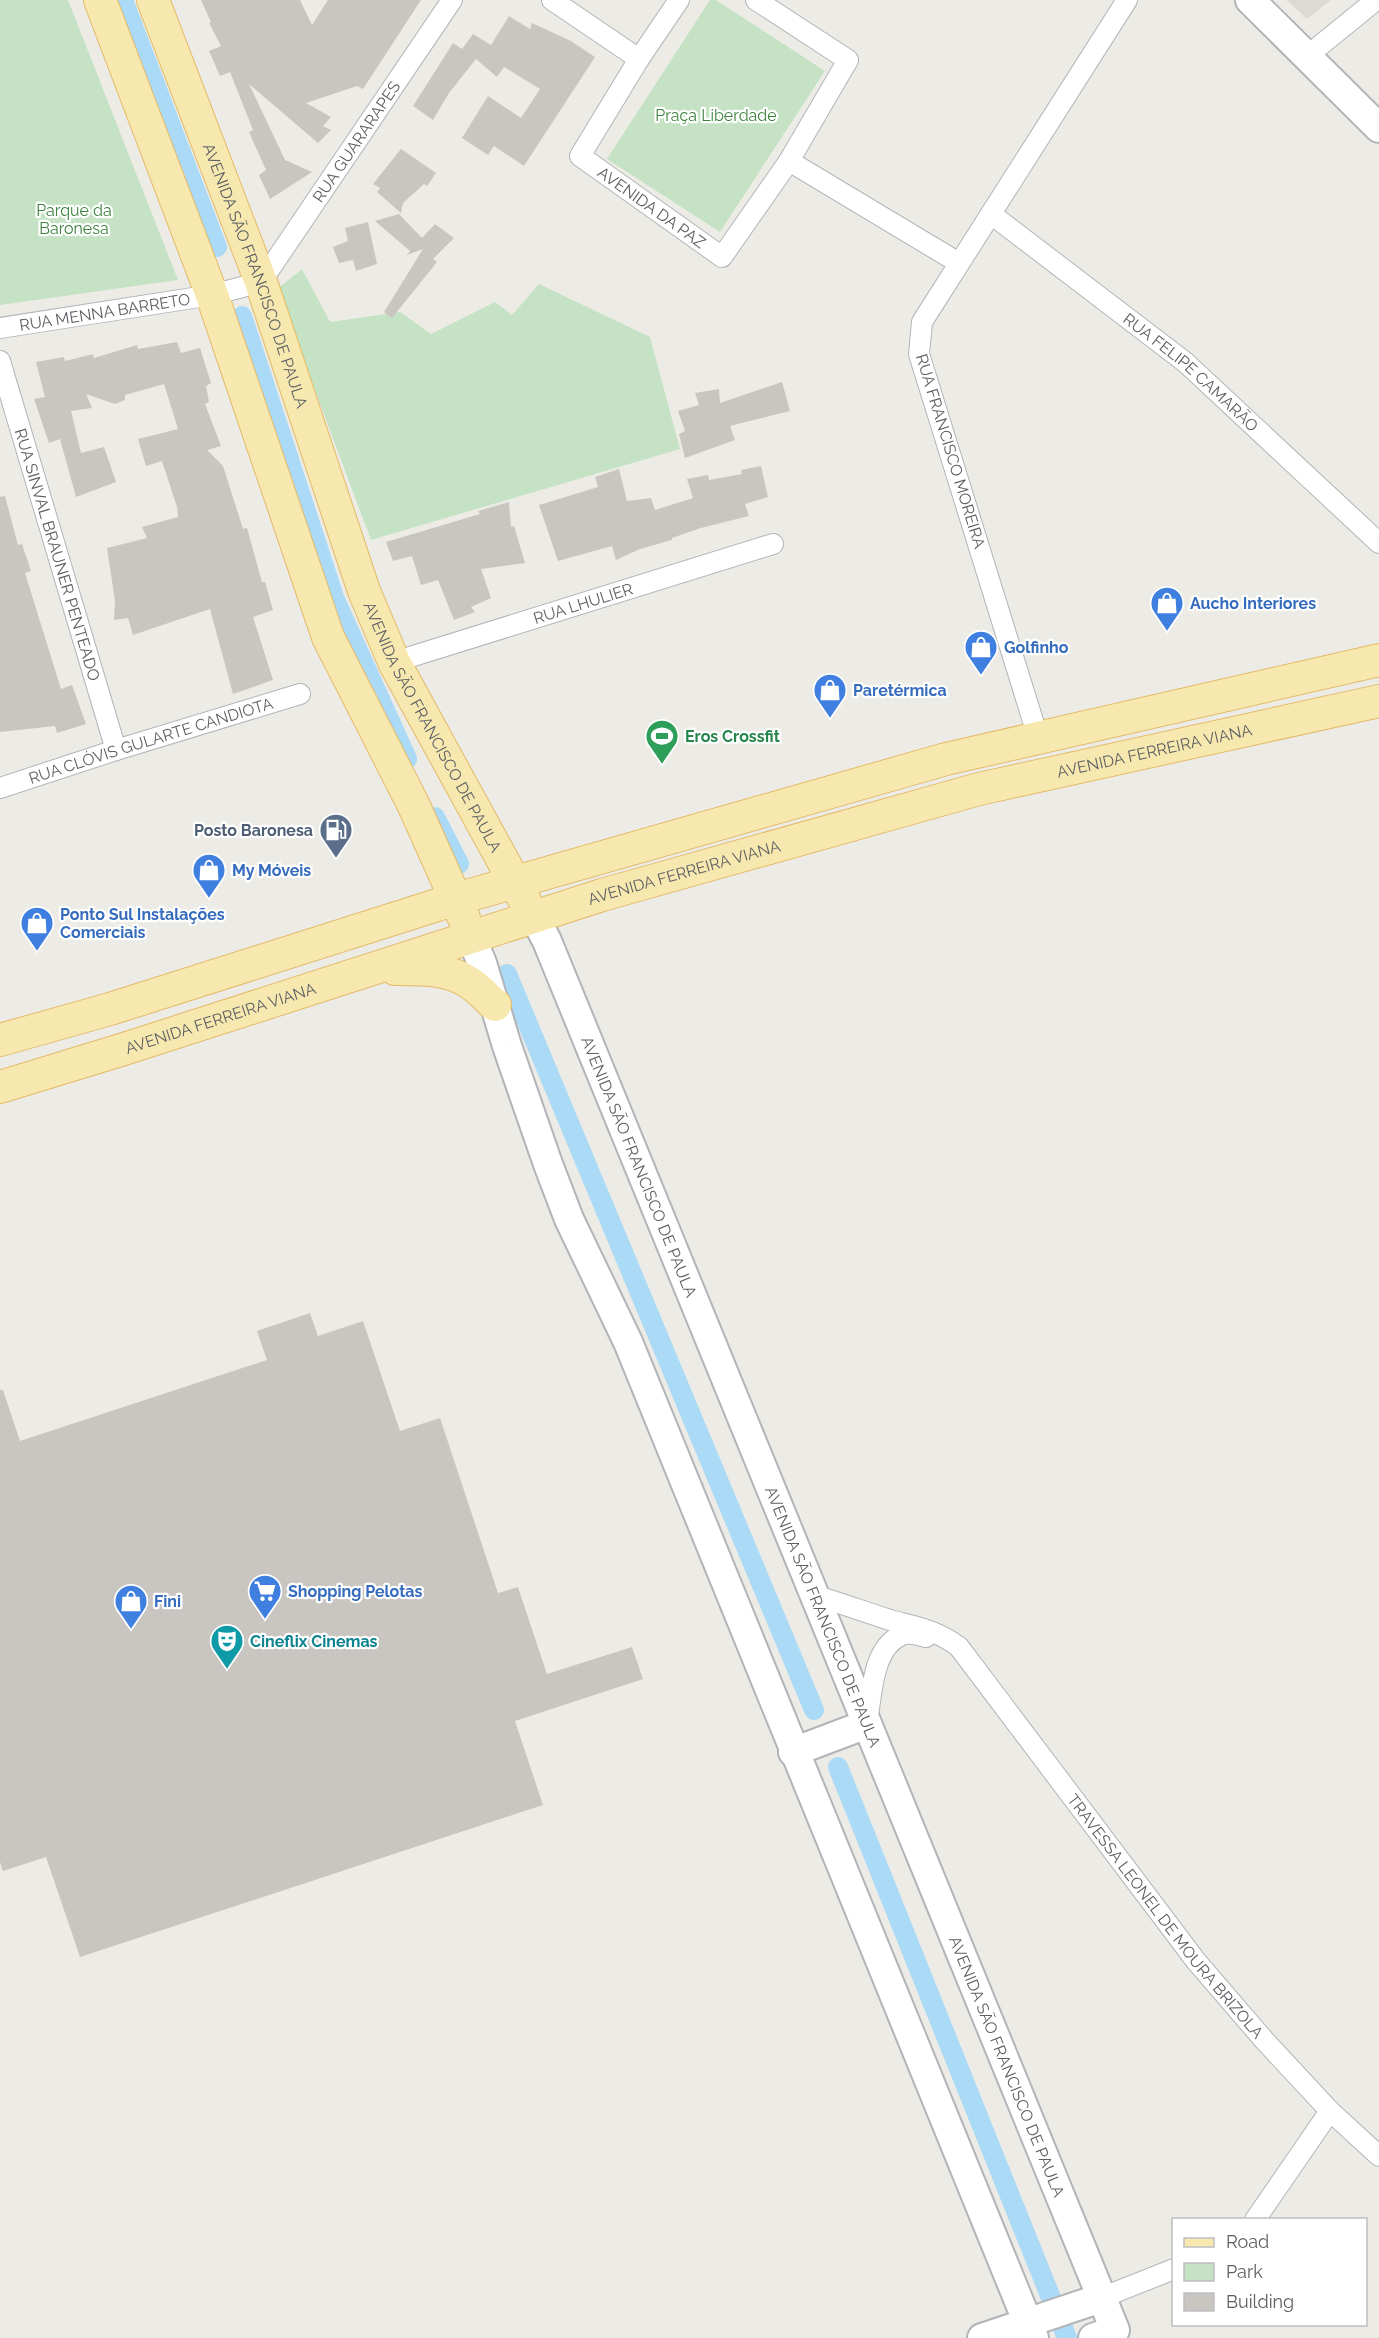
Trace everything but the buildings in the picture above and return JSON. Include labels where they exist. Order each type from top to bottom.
[{"type":"main road","points":[[100,0],[212,295],[328,637],[412,801],[471,937]]},
{"type":"main road","name":"AVENIDA SÃO FRANCISCO DE PAULA","points":[[153,0],[261,282],[364,591],[394,662],[534,916]]},
{"type":"main road","points":[[0,1040],[110,1009],[456,899],[946,759],[1379,660]]},
{"type":"main road","name":"AVENIDA FERREIRA VIANA","points":[[0,1087],[534,916],[979,789],[1379,701]]},
{"type":"main road","points":[[412,801],[460,784]]},
{"type":"main road","points":[[373,969],[428,969],[449,974],[468,982],[495,1005]]},
{"type":"street","name":"RUA GUARARAPES","points":[[261,282],[452,0]]},
{"type":"street","points":[[552,0],[639,59]]},
{"type":"street","name":"AVENIDA DA PAZ","points":[[679,0],[639,59],[580,156],[723,257],[789,161],[848,60],[756,0]]},
{"type":"street","name":"RUA FRANCISCO MOREIRA","points":[[1038,737],[919,354],[922,322],[1127,0]]},
{"type":"street","points":[[1250,0],[1379,128]]},
{"type":"street","points":[[1306,57],[1376,0]]},
{"type":"street","points":[[789,161],[959,263]]},
{"type":"street","name":"RUA FELIPE CAMARÃO","points":[[991,214],[1185,362],[1379,543]]},
{"type":"street","name":"RUA MENNA BARRETO","points":[[0,328],[212,295],[261,282]]},
{"type":"street","name":"RUA SINVAL BRAUNER PENTEADO","points":[[0,361],[116,750]]},
{"type":"street","name":"RUA LHULIER","points":[[394,662],[773,544]]},
{"type":"street","name":"RUA CLÓVIS GULARTE CANDIOTA","points":[[0,788],[300,694]]},
{"type":"street","name":"AVENIDA SÃO FRANCISCO DE PAULA","points":[[534,916],[547,941],[814,1595],[858,1727],[1090,2302],[1106,2336]]},
{"type":"street","points":[[471,937],[537,1132],[569,1218],[628,1342],[799,1749],[906,2023],[1035,2327]]},
{"type":"street","name":"TRAVESSA LEONEL DE MOURA BRIZOLA","points":[[814,1595],[938,1632],[959,1647],[1196,1961],[1264,2040],[1330,2111],[1379,2156]]},
{"type":"street","name":"TRAVESSA LEONEL DE MOURA BRIZOLA","points":[[858,1727],[881,1656],[902,1635],[917,1635],[939,1641],[971,1660]]},
{"type":"street","points":[[799,1749],[858,1727]]},
{"type":"street","points":[[1256,2218],[1330,2111]]},
{"type":"street","points":[[982,2338],[1035,2327],[1172,2269]]},
{"type":"street","points":[[1106,2336],[1123,2298],[1142,2282]]},
{"type":"shaded area","points":[[1287,0],[1331,0],[1307,19]]},
{"type":"green space","name":"Parque da Baronesa","points":[[0,0],[68,0],[178,280],[0,305]]},
{"type":"green space","name":"Praça Liberdade","points":[[710,0],[716,0],[825,71],[720,232],[607,159]]},
{"type":"green space","points":[[302,269],[330,322],[400,312],[431,334],[495,302],[512,315],[539,284],[650,337],[680,449],[371,540],[277,289]]},
{"type":"waterway","points":[[123,0],[217,247]]},
{"type":"waterway","points":[[242,316],[335,600],[407,759]]},
{"type":"waterway","points":[[435,817],[459,864]]},
{"type":"waterway","points":[[507,974],[814,1710]]},
{"type":"waterway","points":[[838,1767],[1067,2338]]},
{"type":"place","name":"Aucho Interiores","points":[[1167,632]]},
{"type":"place","name":"Golfinho","points":[[981,676]]},
{"type":"place","name":"Paretérmica","points":[[830,719]]},
{"type":"place","name":"Eros Crossfit","points":[[662,765]]},
{"type":"place","name":"Posto Baronesa","points":[[336,859]]},
{"type":"place","name":"My Móveis","points":[[209,899]]},
{"type":"place","name":"Ponto Sul Instalações Comerciais","points":[[37,952]]},
{"type":"place","name":"Shopping Pelotas","points":[[265,1620]]},
{"type":"place","name":"Fini","points":[[131,1630]]},
{"type":"place","name":"Cineflix Cinemas","points":[[227,1670]]}]
